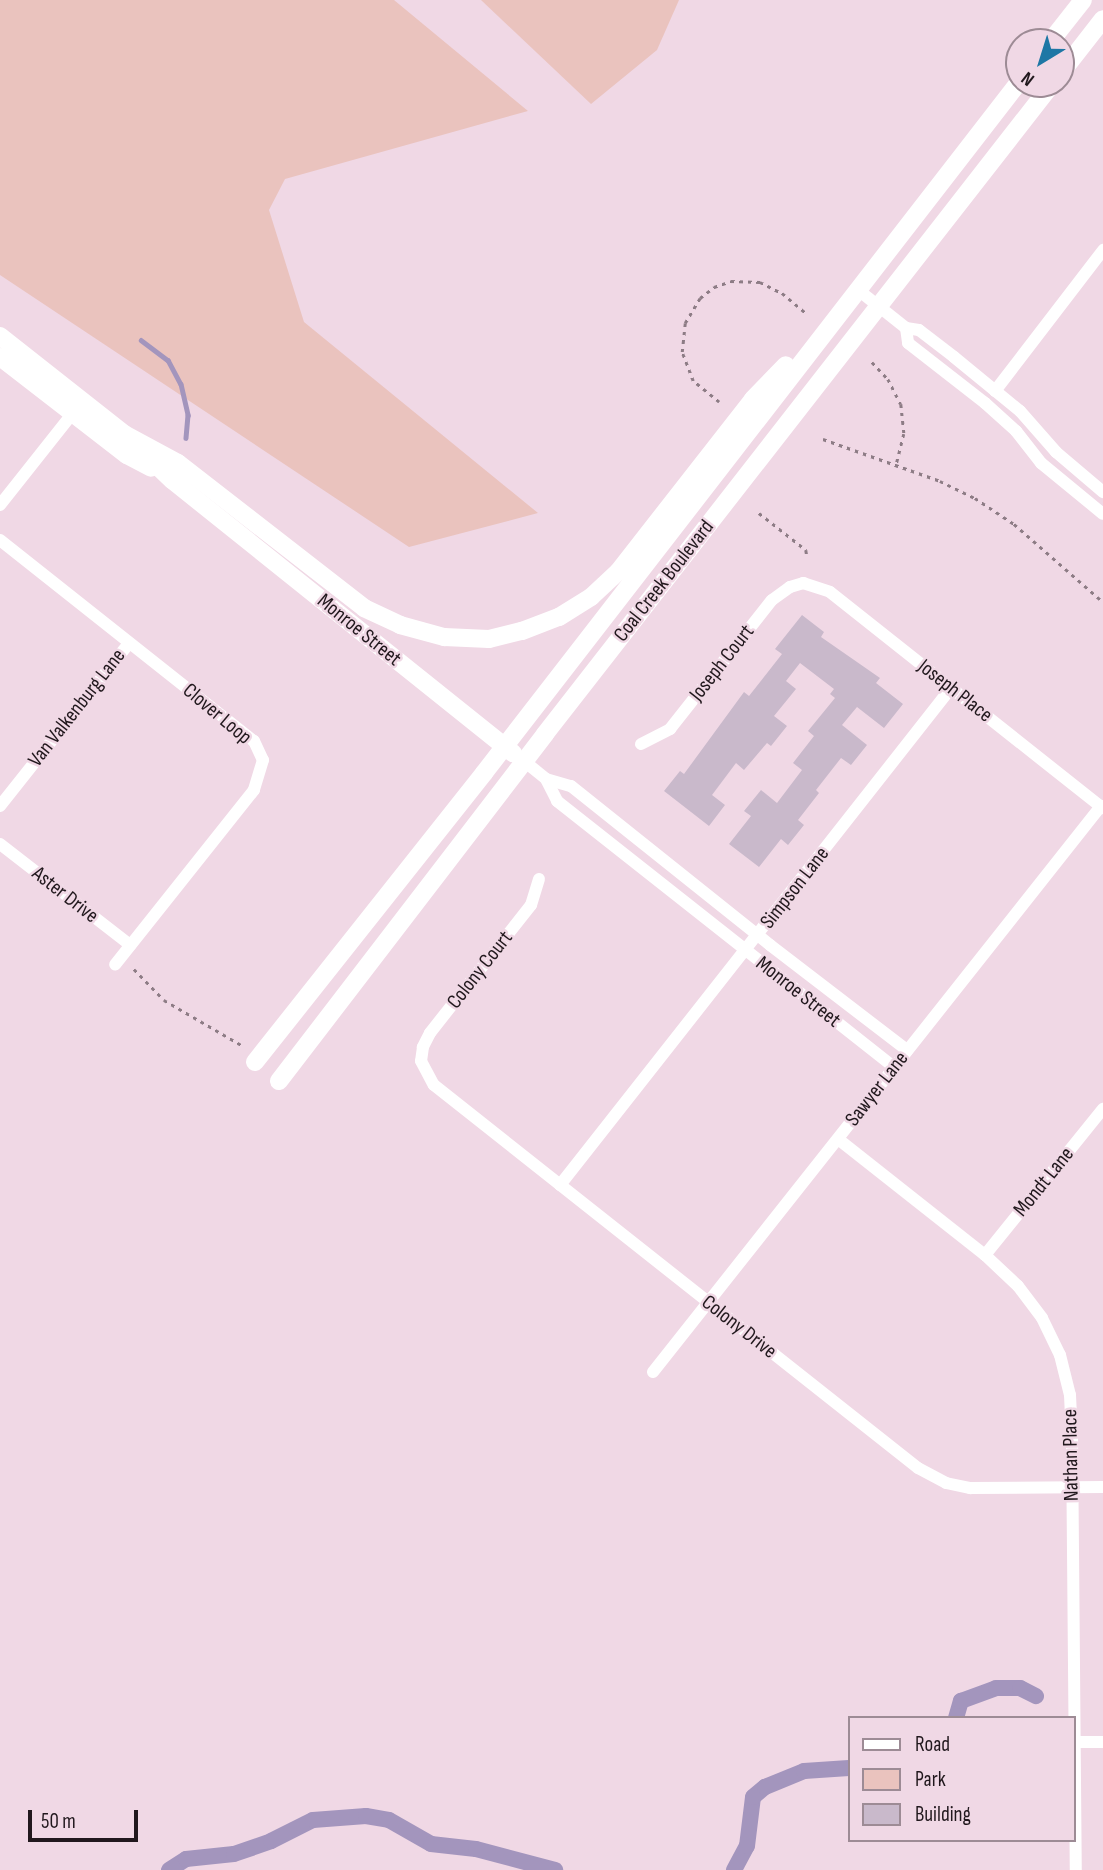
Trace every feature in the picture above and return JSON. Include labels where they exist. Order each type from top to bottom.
[{"type":"main road","points":[[1062,28],[1083,0]]},
{"type":"main road","points":[[1075,55],[1103,19]]},
{"type":"main road","name":"Coal Creek Boulevard","points":[[255,1062],[505,746],[1006,98]]},
{"type":"main road","name":"Coal Creek Boulevard","points":[[279,1081],[524,761],[1041,98]]},
{"type":"main road","points":[[124,434],[178,463],[364,608],[400,625],[444,637],[489,639],[522,631],[559,617],[591,597],[618,572],[753,399],[840,311]]},
{"type":"main road","name":"Monroe Street","points":[[0,336],[124,434],[172,480],[524,761]]},
{"type":"main road","name":"Monroe Street","points":[[0,357],[127,455],[172,480]]},
{"type":"street","points":[[995,391],[1103,250]]},
{"type":"street","points":[[857,289],[906,328],[919,330],[1020,411],[1056,452],[1103,492]]},
{"type":"street","points":[[906,328],[908,343],[985,403],[1016,431],[1041,463],[1103,514]]},
{"type":"street","points":[[0,505],[73,412]]},
{"type":"street","name":"Clover Loop","points":[[0,540],[254,741],[263,760],[254,790],[115,965]]},
{"type":"street","name":"Joseph Place","points":[[803,583],[830,592],[1102,807]]},
{"type":"street","name":"Joseph Court","points":[[641,744],[670,729],[772,600],[790,587],[803,583]]},
{"type":"street","name":"Van Valkenburg Lane","points":[[0,806],[129,643]]},
{"type":"street","name":"Simpson Lane","points":[[560,1185],[951,688]]},
{"type":"street","name":"Monroe Street","points":[[524,761],[547,779],[571,786],[907,1050]]},
{"type":"street","name":"Monroe Street","points":[[547,779],[557,801],[894,1067]]},
{"type":"street","name":"Sawyer Lane","points":[[653,1372],[1102,807]]},
{"type":"street","name":"Aster Drive","points":[[0,844],[130,946]]},
{"type":"street","name":"Colony Court","points":[[421,1061],[430,1033],[531,905],[539,879]]},
{"type":"street","name":"Colony Drive","points":[[421,1061],[434,1085],[918,1468],[946,1483],[970,1488],[1103,1487]]},
{"type":"street","name":"Mondt Lane","points":[[985,1255],[1102,1112]]},
{"type":"street","name":"Nathan Place","points":[[838,1139],[985,1255],[1018,1286],[1042,1318],[1060,1355],[1070,1395],[1073,1488],[1076,1870]]},
{"type":"street","points":[[1076,1742],[1103,1742]]},
{"type":"path","points":[[719,402],[693,380],[682,352],[685,323],[700,298],[714,287],[731,281],[760,282],[782,293],[807,314]]},
{"type":"path","points":[[872,362],[888,379],[901,404],[904,434],[897,467]]},
{"type":"path","points":[[823,439],[953,486],[1004,517],[1103,603]]},
{"type":"path","points":[[759,513],[806,550],[807,556]]},
{"type":"path","points":[[134,969],[164,1000],[243,1046]]},
{"type":"green space","points":[[0,0],[394,0],[528,111],[285,179],[269,210],[304,322],[538,513],[409,547],[0,275]]},
{"type":"green space","points":[[481,0],[679,0],[657,50],[591,104]]},
{"type":"building","points":[[802,615],[824,632],[821,637],[880,678],[876,683],[903,704],[884,728],[857,707],[842,725],[867,745],[851,765],[841,758],[816,790],[819,793],[798,820],[804,825],[788,845],[781,839],[759,867],[729,844],[751,816],[744,811],[761,790],[777,803],[802,770],[793,763],[814,736],[808,731],[835,698],[830,694],[834,689],[800,663],[786,681],[796,689],[774,716],[787,726],[771,746],[767,743],[744,770],[736,763],[712,795],[725,805],[709,826],[664,791],[680,771],[684,774],[744,692],[749,696],[782,654],[775,649]]},
{"type":"waterway","points":[[141,340],[168,360],[181,384],[188,415],[186,438]]},
{"type":"waterway","points":[[957,1716],[961,1701],[996,1688],[1020,1688],[1036,1696]]},
{"type":"waterway","points":[[734,1870],[747,1846],[753,1797],[765,1787],[804,1771],[848,1768]]},
{"type":"waterway","points":[[169,1870],[186,1859],[234,1854],[271,1841],[313,1820],[366,1816],[389,1820],[431,1844],[476,1849],[555,1870]]}]
